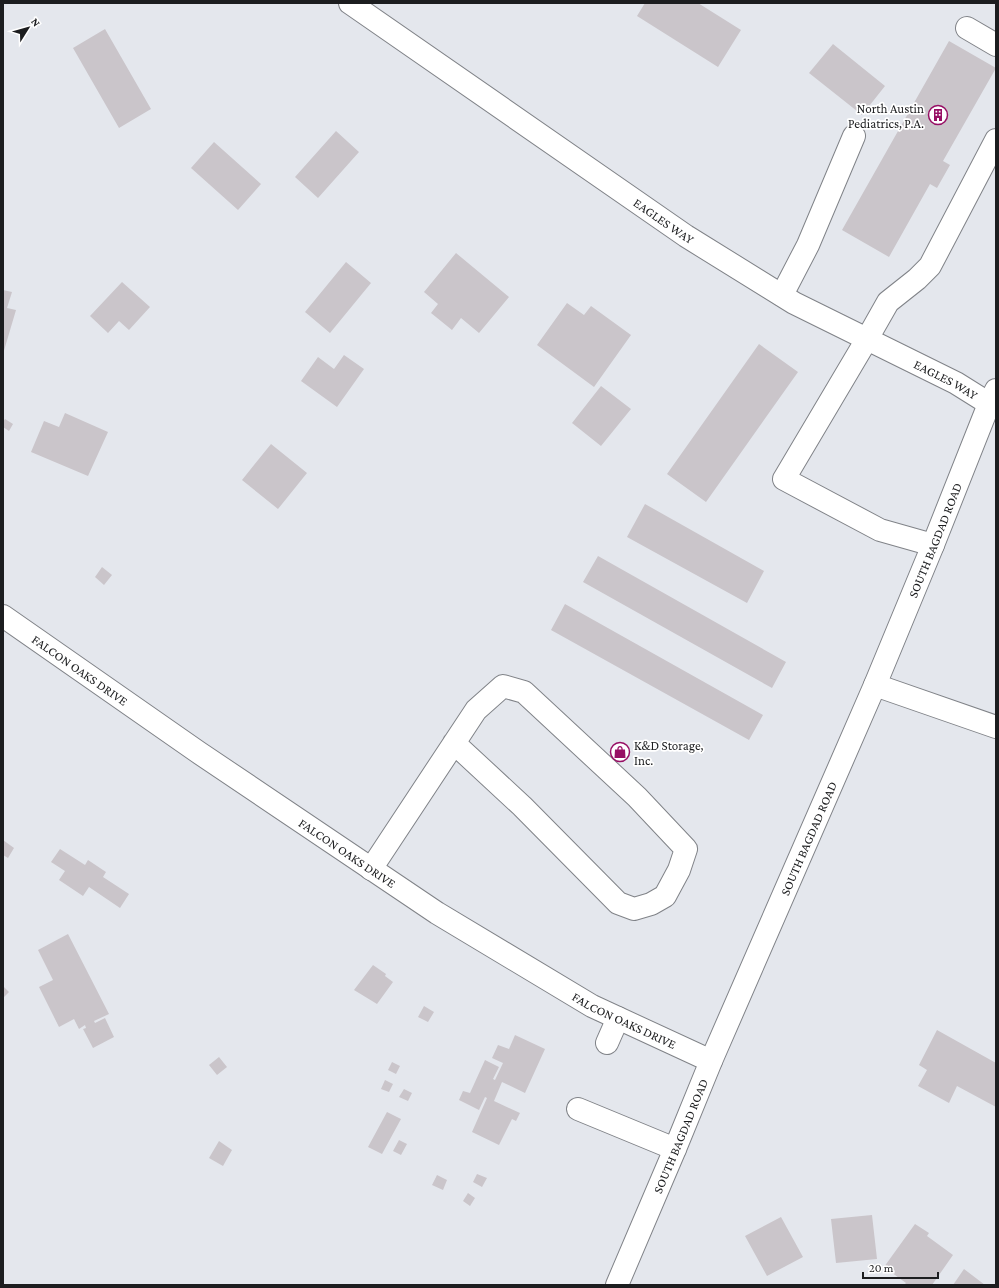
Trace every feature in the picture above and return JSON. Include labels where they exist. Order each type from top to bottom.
[{"type":"street","name":"EAGLES WAY","points":[[350,3],[686,236],[794,303],[994,401]]},
{"type":"street","points":[[967,28],[996,45]]},
{"type":"street","points":[[782,295],[808,244],[854,136]]},
{"type":"street","points":[[933,545],[880,530],[784,480],[888,302],[917,279],[930,266],[996,140]]},
{"type":"street","name":"SOUTH BAGDAD ROAD","points":[[617,1285],[711,1061],[875,685],[994,401]]},
{"type":"street","name":"FALCON OAKS DRIVE","points":[[3,616],[174,736],[437,913],[592,1006],[711,1061]]},
{"type":"street","points":[[875,685],[996,727]]},
{"type":"street","points":[[371,869],[454,743],[476,710],[503,686],[524,692],[637,797],[686,849],[679,870],[665,896],[651,904],[634,909],[618,903],[522,806],[454,743]]},
{"type":"street","points":[[607,1043],[618,1018]]},
{"type":"street","points":[[578,1109],[675,1149]]},
{"type":"building","points":[[645,3],[698,3],[741,30],[718,67],[637,16]]},
{"type":"building","points":[[105,29],[151,109],[119,128],[73,48]]},
{"type":"building","name":"North Austin Pediatrics, P.A.","points":[[949,41],[996,68],[943,161],[950,165],[937,188],[930,184],[889,257],[842,230]]},
{"type":"building","points":[[833,44],[885,86],[862,115],[809,73]]},
{"type":"building","points":[[336,131],[359,152],[318,198],[295,177]]},
{"type":"building","points":[[214,142],[261,184],[238,210],[191,168]]},
{"type":"building","points":[[456,253],[509,297],[479,333],[461,318],[452,330],[431,313],[438,304],[424,292]]},
{"type":"building","points":[[346,262],[371,283],[330,333],[305,312]]},
{"type":"building","points":[[122,282],[150,307],[129,330],[119,321],[108,333],[90,316]]},
{"type":"building","points":[[3,290],[12,292],[7,308],[16,310],[3,354]]},
{"type":"building","points":[[567,303],[584,315],[591,306],[631,335],[594,387],[537,345]]},
{"type":"building","points":[[759,344],[798,372],[706,502],[667,474]]},
{"type":"building","points":[[344,355],[364,369],[337,407],[301,381],[318,357],[334,369]]},
{"type":"building","points":[[601,386],[631,409],[601,446],[572,423]]},
{"type":"building","points":[[65,413],[108,432],[88,476],[31,452],[44,421],[59,427]]},
{"type":"building","points":[[5,419],[13,424],[9,431],[3,427],[3,422]]},
{"type":"building","points":[[271,444],[307,473],[278,509],[242,480]]},
{"type":"building","points":[[645,504],[764,571],[747,603],[627,537]]},
{"type":"building","points":[[598,556],[786,662],[772,688],[583,582]]},
{"type":"building","points":[[102,567],[112,575],[104,585],[95,577]]},
{"type":"building","points":[[565,604],[763,715],[749,740],[551,630]]},
{"type":"building","points":[[3,840],[14,848],[8,858],[3,855]]},
{"type":"building","points":[[60,849],[85,865],[88,860],[106,872],[103,877],[129,894],[120,908],[89,887],[83,896],[59,880],[65,871],[51,862]]},
{"type":"building","points":[[68,934],[109,1014],[94,1021],[95,1023],[105,1018],[114,1037],[93,1048],[83,1029],[86,1028],[85,1025],[79,1029],[74,1019],[59,1027],[39,987],[53,980],[38,950]]},
{"type":"building","points":[[373,965],[386,974],[385,976],[393,982],[377,1004],[354,990]]},
{"type":"building","points":[[3,986],[9,992],[3,998]]},
{"type":"building","points":[[424,1006],[434,1012],[428,1022],[418,1017]]},
{"type":"building","points":[[937,1030],[996,1063],[996,1107],[957,1086],[949,1103],[918,1086],[927,1070],[919,1065]]},
{"type":"building","points":[[515,1035],[545,1049],[525,1093],[502,1082],[494,1101],[520,1113],[516,1121],[512,1119],[499,1145],[472,1132],[487,1098],[485,1097],[479,1110],[459,1100],[463,1091],[470,1093],[485,1060],[499,1067],[493,1079],[495,1080],[503,1063],[492,1058],[498,1045],[509,1049]]},
{"type":"building","points":[[219,1057],[227,1067],[217,1075],[209,1065]]},
{"type":"building","points":[[392,1062],[400,1066],[396,1074],[388,1070]]},
{"type":"building","points":[[385,1080],[393,1084],[389,1092],[381,1089]]},
{"type":"building","points":[[404,1089],[412,1093],[408,1101],[399,1097]]},
{"type":"building","points":[[387,1112],[401,1119],[382,1154],[368,1147]]},
{"type":"building","points":[[399,1140],[407,1144],[401,1155],[393,1151]]},
{"type":"building","points":[[219,1141],[232,1150],[223,1166],[209,1158]]},
{"type":"building","points":[[477,1174],[487,1178],[482,1187],[473,1182]]},
{"type":"building","points":[[437,1175],[447,1180],[443,1190],[432,1185]]},
{"type":"building","points":[[468,1193],[475,1198],[470,1206],[463,1201]]},
{"type":"building","points":[[872,1215],[877,1259],[836,1263],[831,1219]]},
{"type":"building","points":[[781,1217],[803,1257],[767,1276],[745,1236]]},
{"type":"building","points":[[915,1224],[929,1233],[927,1236],[953,1255],[932,1285],[904,1285],[906,1283],[884,1267]]},
{"type":"building","points":[[964,1269],[985,1285],[953,1285]]},
{"type":"place","name":"North Austin Pediatrics, P.A.","points":[[938,115]]},
{"type":"place","name":"K&D Storage, Inc.","points":[[620,752]]}]
